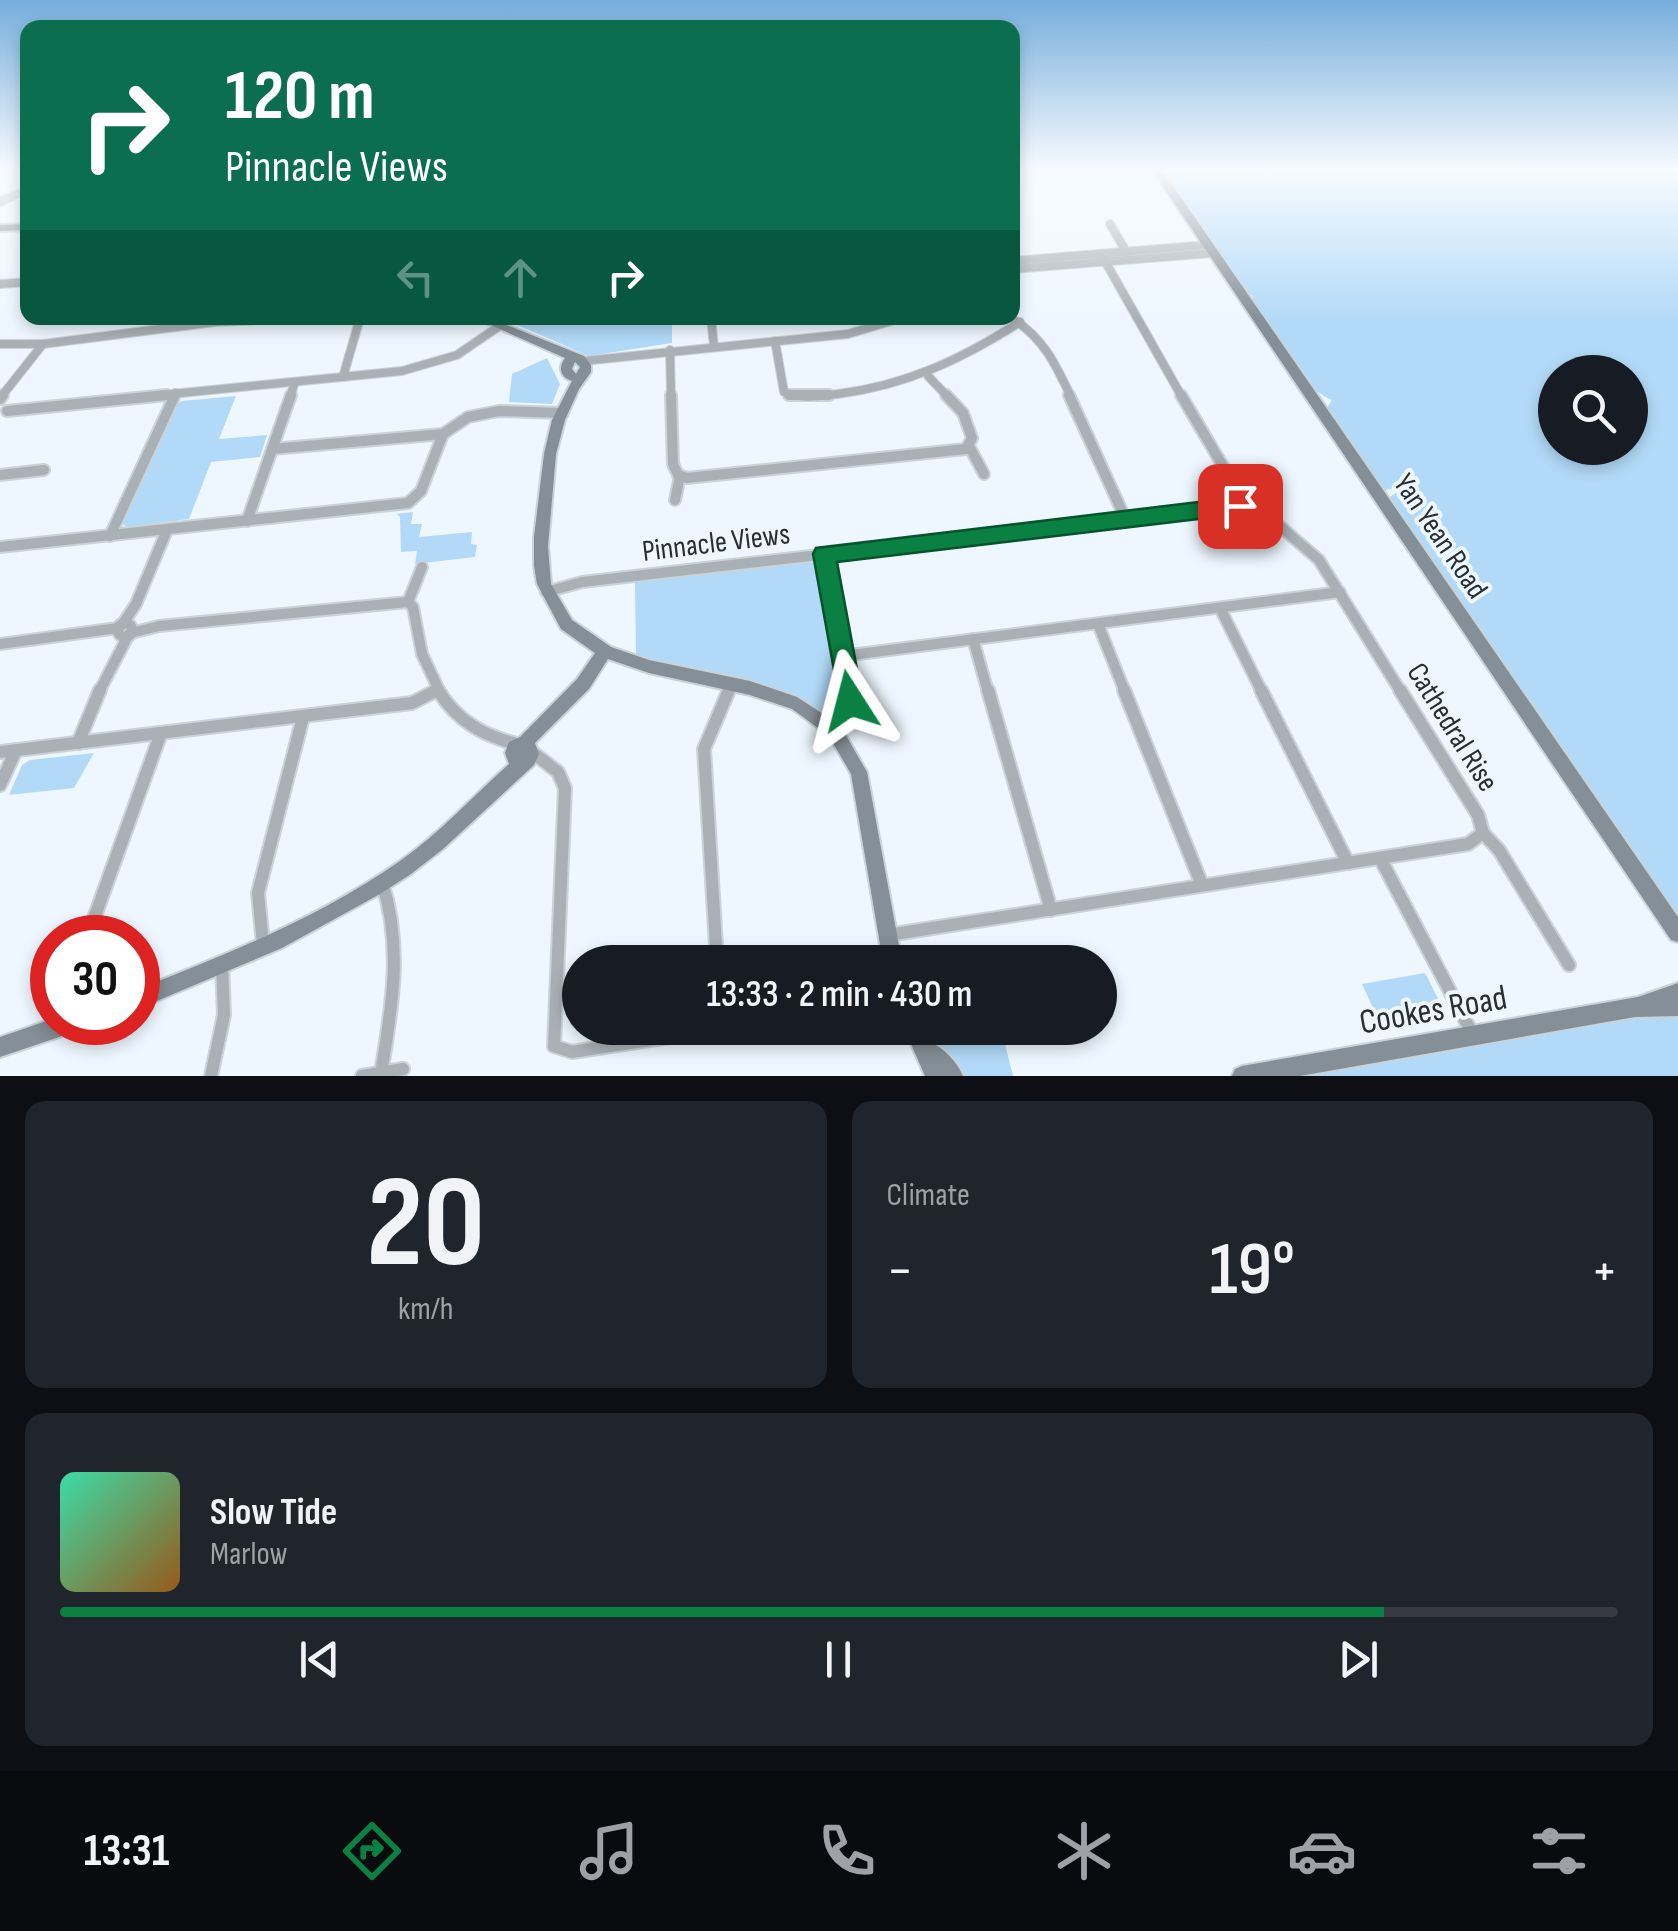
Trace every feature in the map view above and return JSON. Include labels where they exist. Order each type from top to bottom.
[{"type":"street","name":"Yan Yean Road","points":[[1190,220],[1678,934]]},
{"type":"street","points":[[1110,224],[1128,256]]},
{"type":"street","points":[[1020,262],[1210,249]]},
{"type":"street","points":[[1020,269],[1104,258]]},
{"type":"street","name":"Cathedral Rise","points":[[888,935],[1468,844],[1483,833],[1478,815],[1306,544],[1250,502],[1226,475],[1104,258]]},
{"type":"street","points":[[1020,324],[1050,352],[1126,520]]},
{"type":"street","points":[[0,344],[43,344],[207,325]]},
{"type":"street","points":[[343,377],[358,325]]},
{"type":"street","points":[[494,325],[557,350],[584,366]]},
{"type":"street","points":[[712,325],[714,346]]},
{"type":"street","points":[[569,376],[584,366],[610,358],[864,332],[882,325]]},
{"type":"street","points":[[774,341],[782,387],[794,397],[880,389],[928,376],[1008,325]]},
{"type":"street","points":[[43,344],[11,388],[4,408],[295,382],[431,365],[471,348],[498,327]]},
{"type":"street","points":[[557,350],[569,376],[549,449],[540,567],[546,592],[570,627],[608,652],[796,704],[832,725],[849,747],[859,772],[890,945]]},
{"type":"street","points":[[670,350],[674,464],[680,476],[674,500]]},
{"type":"street","points":[[569,376],[584,366]]},
{"type":"street","points":[[928,376],[962,413],[972,438],[969,446]]},
{"type":"street","points":[[247,521],[295,382]]},
{"type":"street","points":[[110,536],[176,393]]},
{"type":"street","points":[[0,547],[408,504],[421,492],[443,434],[453,425],[505,409],[561,413]]},
{"type":"street","points":[[272,448],[443,434]]},
{"type":"street","points":[[680,476],[910,456],[969,446]]},
{"type":"street","points":[[969,446],[984,474]]},
{"type":"street","points":[[0,474],[44,470]]},
{"type":"street","name":"Pinnacle Views","points":[[546,592],[582,582],[1232,508],[1250,502]]},
{"type":"street","points":[[78,743],[167,530]]},
{"type":"street","points":[[824,554],[850,701],[832,725]]},
{"type":"street","points":[[408,602],[418,586],[422,567]]},
{"type":"street","points":[[842,656],[1340,592]]},
{"type":"street","points":[[0,644],[408,602]]},
{"type":"street","points":[[408,602],[413,607],[422,663],[437,690],[462,720],[553,768],[561,776],[565,794],[554,1046],[572,1052],[616,1045]]},
{"type":"street","points":[[1220,608],[1348,862]]},
{"type":"street","points":[[1098,624],[1202,885]]},
{"type":"street","points":[[973,639],[1051,910]]},
{"type":"street","points":[[160,990],[222,964],[382,882],[444,837],[485,796],[608,652]]},
{"type":"street","points":[[717,945],[704,750],[730,686]]},
{"type":"street","points":[[0,752],[412,704],[437,690]]},
{"type":"street","points":[[263,944],[258,894],[303,716]]},
{"type":"street","points":[[95,915],[162,733]]},
{"type":"street","points":[[0,785],[16,750]]},
{"type":"street","points":[[1483,833],[1499,850],[1569,965]]},
{"type":"street","points":[[1380,858],[1473,1035]]},
{"type":"street","points":[[381,1073],[399,952],[395,920],[382,882]]},
{"type":"street","points":[[211,1076],[224,1015],[222,964]]},
{"type":"street","name":"Cookes Road","points":[[1242,1076],[1635,1006],[1678,993]]},
{"type":"street","name":"Cookes Road","points":[[1635,1006],[1678,1006]]},
{"type":"street","points":[[0,1047],[30,1036]]},
{"type":"street","points":[[922,1045],[935,1076]]},
{"type":"street","points":[[926,1045],[952,1076]]},
{"type":"street","points":[[362,1076],[403,1070]]},
{"type":"shaded area","points":[[1196,220],[1678,220],[1678,918],[1387,499],[1397,492],[1394,488],[1382,491],[1327,408],[1332,400],[1299,372],[1251,302],[1253,295],[1249,295]]},
{"type":"shaded area","points":[[517,325],[672,325],[672,343],[589,356]]},
{"type":"shaded area","points":[[547,358],[560,384],[552,404],[509,402],[512,374]]},
{"type":"shaded area","points":[[236,396],[219,439],[267,435],[260,457],[211,462],[189,519],[126,527],[121,522],[174,406],[182,401]]},
{"type":"shaded area","points":[[413,512],[411,524],[422,524],[419,537],[472,532],[471,544],[477,545],[475,557],[415,564],[417,551],[401,552],[400,517],[396,514]]},
{"type":"shaded area","points":[[816,562],[821,567],[844,695],[834,711],[815,708],[786,692],[636,656],[635,581]]},
{"type":"shaded area","points":[[94,753],[74,788],[9,795],[22,765],[30,760]]},
{"type":"shaded area","points":[[1425,973],[1444,1010],[1442,1016],[1381,1025],[1362,984]]},
{"type":"shaded area","points":[[1678,1012],[1678,1076],[1291,1076],[1605,1020]]},
{"type":"shaded area","points":[[932,1045],[1005,1045],[1013,1076],[959,1076]]},
{"type":"route","points":[[850,701],[824,554],[1240,506]]}]
